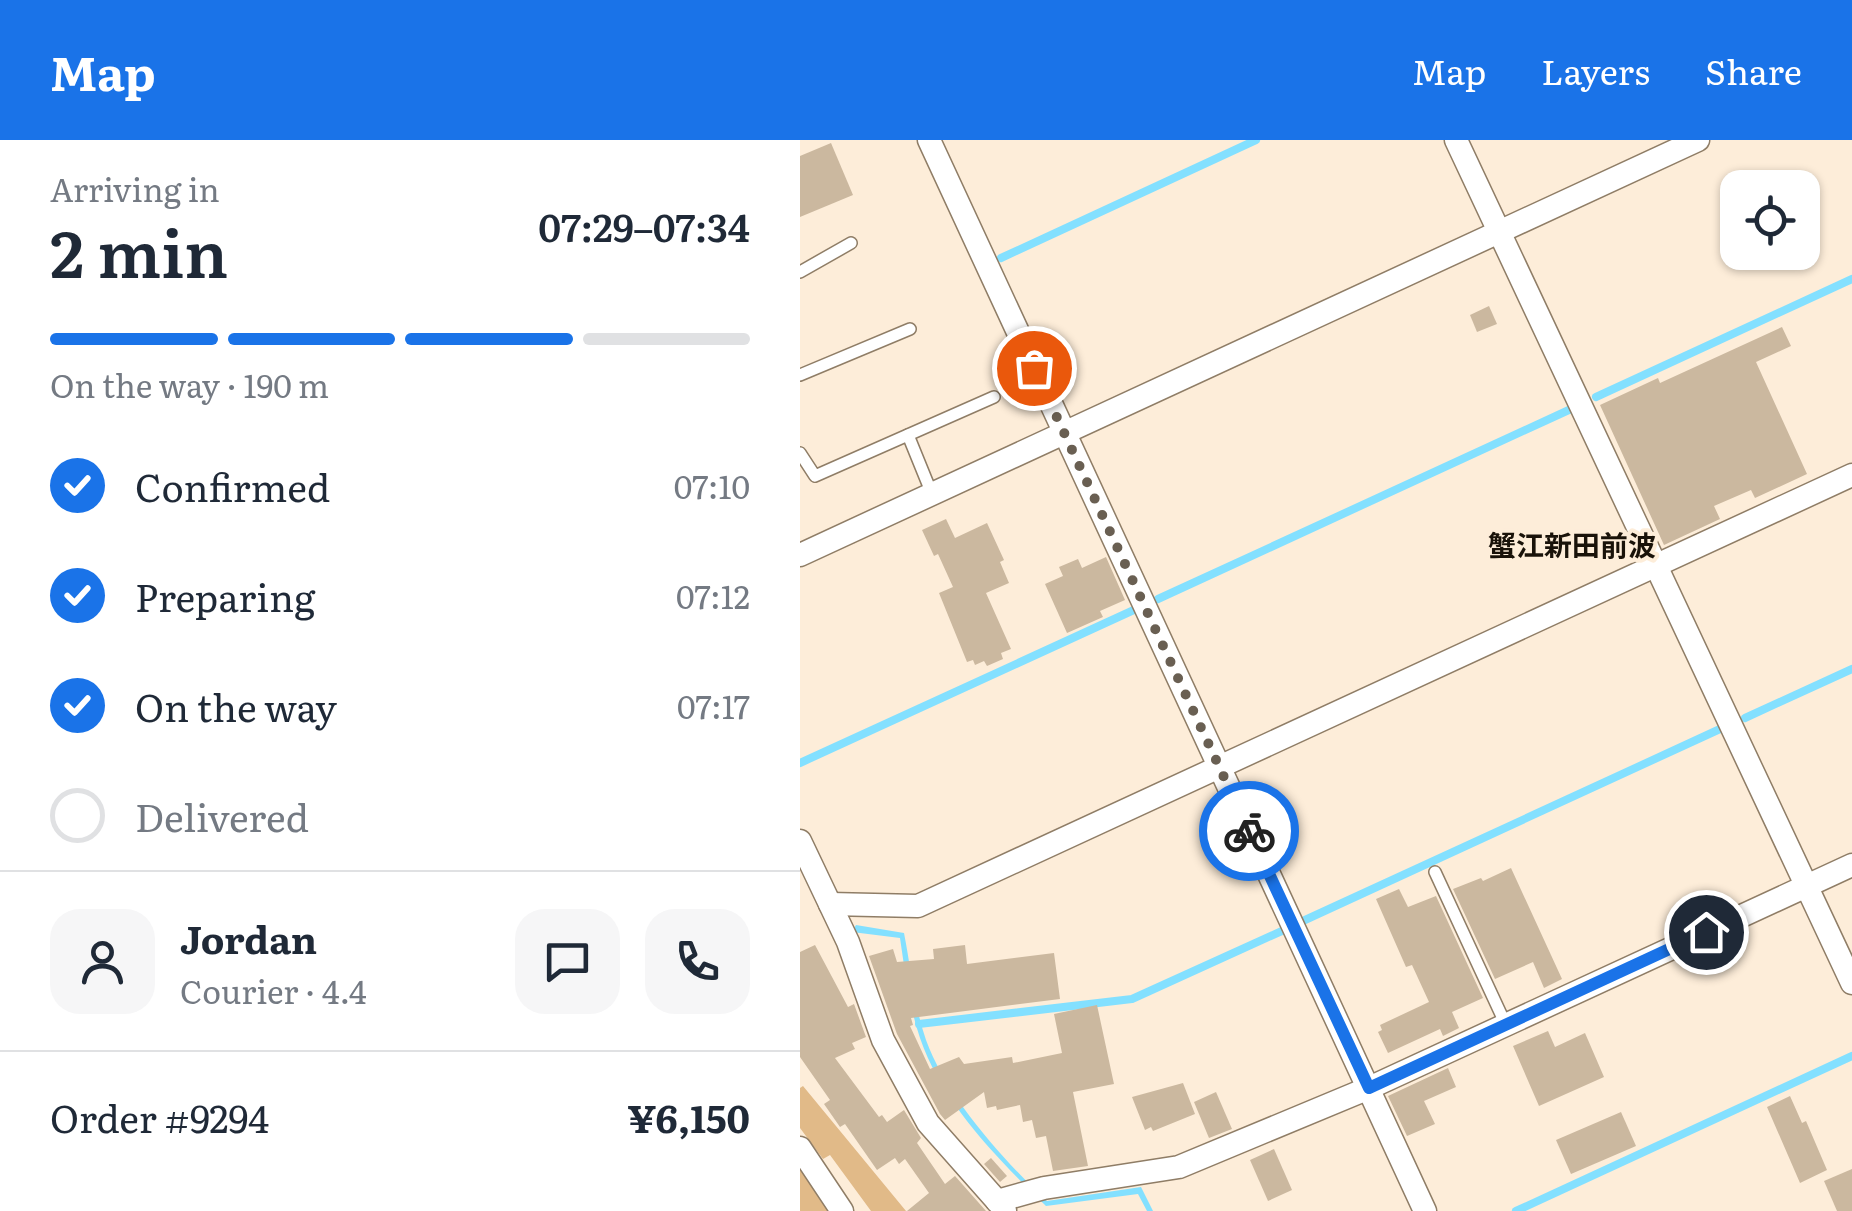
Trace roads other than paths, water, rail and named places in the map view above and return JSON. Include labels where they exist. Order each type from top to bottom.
[{"type":"street","points":[[929,140],[1425,1211]]},
{"type":"street","points":[[1456,140],[1852,983]]},
{"type":"street","points":[[800,555],[1698,140]]},
{"type":"street","points":[[830,904],[918,906],[1852,475]]},
{"type":"street","points":[[800,841],[848,942],[884,1040],[928,1122],[1001,1206],[1033,1191],[1179,1167],[1369,1088],[1852,865]]},
{"type":"street","points":[[800,1148],[842,1211]]},
{"type":"lane","points":[[800,272],[852,244]]},
{"type":"lane","points":[[800,375],[910,329]]},
{"type":"lane","points":[[800,452],[815,476],[994,397]]},
{"type":"lane","points":[[908,436],[932,494]]},
{"type":"lane","points":[[1436,872],[1506,1024]]},
{"type":"water","points":[[856,925],[904,933],[918,1014],[935,1061],[961,1105],[1047,1201],[1141,1187],[1153,1211],[1147,1211],[1138,1194],[1046,1206],[991,1149],[942,1085],[916,1026],[900,938],[852,932]]},
{"type":"waterway","points":[[1001,258],[1256,140]]},
{"type":"waterway","points":[[1596,397],[1852,279]]},
{"type":"waterway","points":[[1158,599],[1571,409]]},
{"type":"waterway","points":[[800,763],[1136,609]]},
{"type":"waterway","points":[[1745,718],[1852,669]]},
{"type":"waterway","points":[[1305,920],[1720,729]]},
{"type":"waterway","points":[[919,1024],[1132,999],[1284,930]]},
{"type":"waterway","points":[[1516,1211],[1852,1056]]},
{"type":"district","name":"蟹江新田前波","points":[[1572,544]]}]
